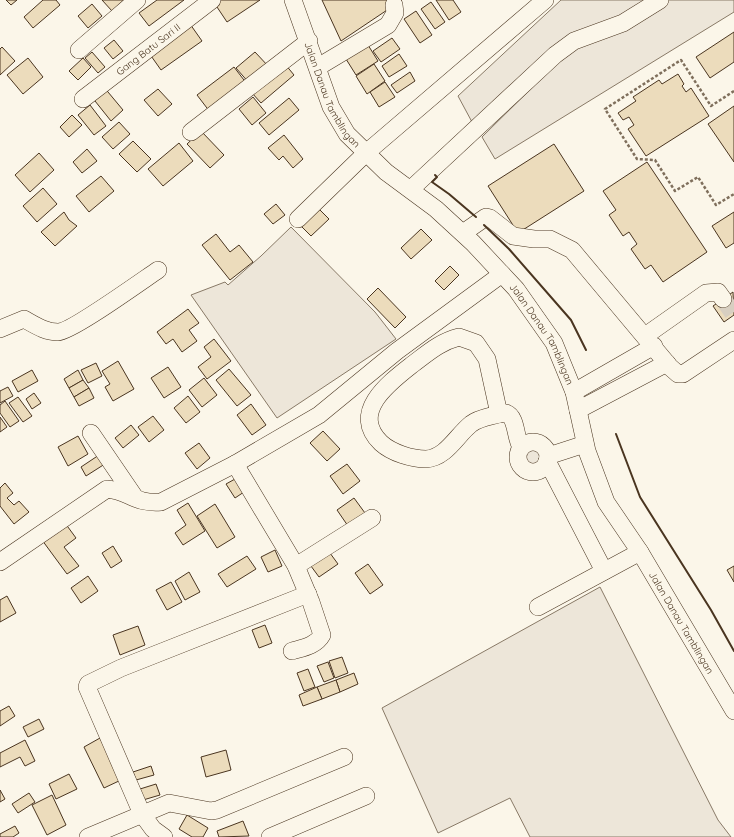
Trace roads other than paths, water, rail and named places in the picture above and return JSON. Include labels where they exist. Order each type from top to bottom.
[{"type":"street","points":[[79,50],[137,0]]},
{"type":"street","name":"Gang Batu Sari II","points":[[83,99],[212,0]]},
{"type":"street","name":"Jalan Danau Tamblingan","points":[[293,0],[337,119],[347,134],[386,172],[411,189],[463,233],[502,274],[535,314],[554,343],[574,392],[585,444],[606,502],[640,552],[734,711]]},
{"type":"street","points":[[298,219],[366,153],[544,0]]},
{"type":"street","points":[[411,189],[555,55],[574,41],[623,23],[660,0]]},
{"type":"street","points":[[318,67],[388,25],[395,13],[394,5]]},
{"type":"street","points":[[191,132],[309,41]]},
{"type":"street","points":[[463,233],[486,217],[490,218],[513,236],[534,239],[550,239],[572,250],[667,363],[678,374],[683,374],[734,340]]},
{"type":"street","points":[[0,329],[24,319],[45,331],[60,332],[106,306],[158,270]]},
{"type":"street","points":[[0,562],[107,489],[117,490],[136,500],[148,503],[161,502],[235,464],[319,416],[397,352],[502,274]]},
{"type":"street","points":[[574,392],[649,341],[706,293],[718,292],[723,299]]},
{"type":"street","points":[[499,414],[488,359],[476,343],[460,337],[444,341],[387,384],[378,395],[371,409],[370,424],[376,438],[386,447],[401,455],[426,459],[434,458],[443,452],[464,430],[478,420],[506,413],[512,418],[518,442],[521,447]]},
{"type":"street","points":[[578,410],[667,363]]},
{"type":"street","points":[[91,433],[136,500]]},
{"type":"street","points":[[585,444],[548,458],[540,470],[528,471],[519,464],[518,458],[521,447],[526,443],[538,442],[543,445],[548,458],[604,571]]},
{"type":"street","points":[[235,464],[296,566],[308,594],[322,636],[311,645],[292,651]]},
{"type":"street","points":[[296,566],[372,518]]},
{"type":"street","points":[[538,607],[640,552]]},
{"type":"street","points":[[164,837],[153,829],[142,814],[87,687],[88,684],[121,668],[308,594]]},
{"type":"street","points":[[88,837],[169,803],[211,811],[217,810],[344,757]]},
{"type":"street","points":[[270,837],[366,796]]},
{"type":"tunnel","points":[[723,299],[734,315]]}]
